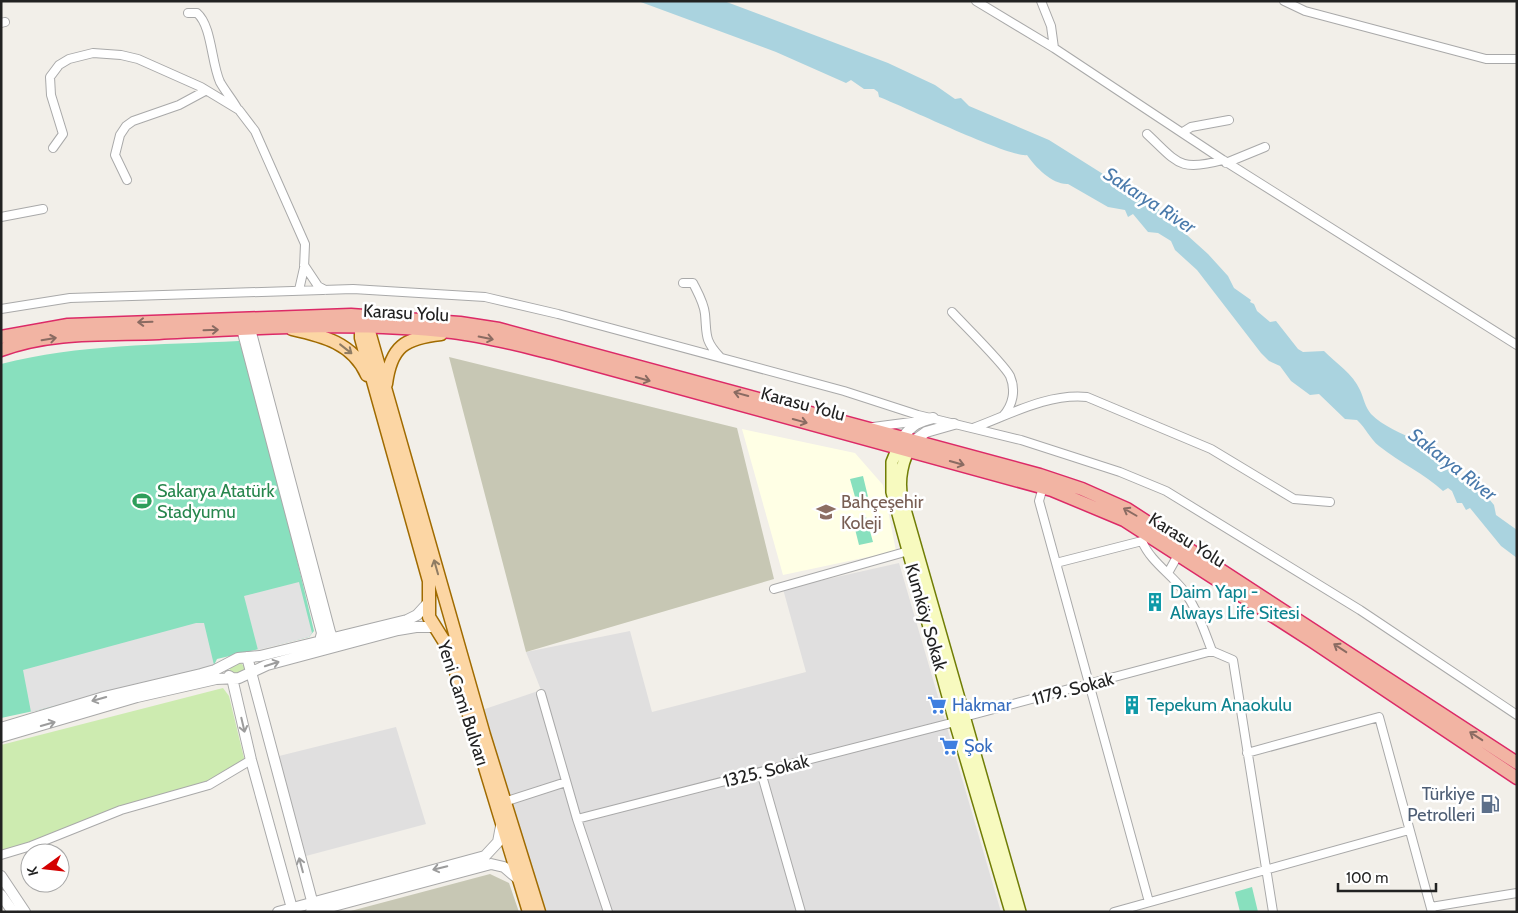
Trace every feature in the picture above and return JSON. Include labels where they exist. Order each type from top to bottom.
[{"type":"highway","name":"Karasu Yolu","points":[[1,337],[68,325],[351,315],[367,324]]},
{"type":"highway","points":[[367,324],[460,323],[499,329],[865,427],[906,443],[1040,474],[1082,488],[1127,509],[1517,763]]},
{"type":"highway","name":"Karasu Yolu","points":[[1,350],[29,342],[80,335],[367,324],[452,332],[512,343],[906,443],[1042,487],[1124,520],[1142,537],[1178,554],[1517,778]]},
{"type":"main road","name":"Yeni Cami Bulvarı","points":[[367,324],[361,338],[448,610],[504,802],[539,912]]},
{"type":"main road","points":[[284,327],[325,337],[338,343],[352,353],[363,365],[381,396]]},
{"type":"main road","points":[[381,396],[388,368],[398,350],[417,337],[452,332]]},
{"type":"main road","name":"Yeni Cami Bulvarı","points":[[381,396],[429,581],[429,617],[434,627],[439,630],[448,648],[529,912]]},
{"type":"main road","name":"Kumköy Sokak","points":[[906,443],[892,462],[890,478],[912,550],[1011,912]]},
{"type":"main road","points":[[428,603],[437,602],[448,610],[449,620],[444,627],[434,627]]},
{"type":"main road","name":"Kumköy Sokak","points":[[959,720],[1020,912]]},
{"type":"street","points":[[976,1],[1054,48],[1183,132],[1225,162],[1517,345]]},
{"type":"street","points":[[1041,1],[1051,26],[1054,48]]},
{"type":"street","points":[[1284,1],[1305,11],[1452,51],[1486,59],[1517,59]]},
{"type":"street","points":[[188,13],[197,12],[203,18],[211,56],[220,82],[238,110],[256,131],[283,197],[297,224],[305,244],[304,265],[299,290]]},
{"type":"street","points":[[53,148],[62,134],[51,95],[50,76],[59,65],[69,59],[93,53],[121,55],[138,59],[205,91],[238,110]]},
{"type":"street","points":[[127,180],[115,155],[120,135],[126,126],[132,122],[179,105],[205,91]]},
{"type":"street","points":[[1183,132],[1191,127],[1229,120]]},
{"type":"street","points":[[1147,134],[1175,161],[1183,166],[1198,167],[1225,162],[1264,147]]},
{"type":"street","points":[[1,218],[43,209]]},
{"type":"street","points":[[304,265],[318,286],[325,290]]},
{"type":"street","points":[[683,283],[693,283],[702,303],[704,331],[709,346],[722,359]]},
{"type":"street","points":[[1,309],[70,298],[325,290],[415,291],[485,297],[558,314],[1039,446],[1120,472],[1166,491],[1360,610],[1517,715]]},
{"type":"street","points":[[952,312],[1009,375],[1013,392],[1009,409],[1002,418]]},
{"type":"street","points":[[246,329],[330,632],[335,642]]},
{"type":"street","points":[[246,329],[322,633],[321,646]]},
{"type":"street","points":[[973,428],[1053,398],[1071,395],[1087,397],[1211,449],[1294,499],[1330,502]]},
{"type":"street","points":[[865,427],[934,418]]},
{"type":"street","points":[[906,443],[911,426],[921,420]]},
{"type":"street","points":[[906,443],[933,429],[954,424]]},
{"type":"street","points":[[1042,487],[1040,501],[1149,902]]},
{"type":"street","points":[[1056,562],[1132,544],[1142,537],[1146,553],[1185,592],[1200,617],[1212,651],[1233,660],[1273,912]]},
{"type":"street","points":[[774,589],[912,550]]},
{"type":"street","points":[[1168,573],[1178,554]]},
{"type":"street","points":[[1,737],[138,697],[251,673],[267,665],[321,646],[407,620],[417,614],[428,603]]},
{"type":"street","points":[[335,642],[416,627],[434,627]]},
{"type":"street","points":[[1,728],[104,697],[201,674],[238,658],[321,646]]},
{"type":"street","name":"1179. Sokak","points":[[959,720],[1212,651]]},
{"type":"street","points":[[247,657],[313,909]]},
{"type":"street","points":[[225,664],[225,672],[232,678],[292,910]]},
{"type":"street","points":[[541,694],[577,819],[608,912]]},
{"type":"street","points":[[1247,753],[1379,717],[1432,909],[1517,893]]},
{"type":"street","name":"1325. Sokak","points":[[577,819],[959,720]]},
{"type":"street","points":[[1,855],[31,846],[121,810],[210,785],[252,760]]},
{"type":"street","points":[[761,772],[801,912]]},
{"type":"street","points":[[504,802],[566,782]]},
{"type":"street","points":[[313,909],[485,856],[498,842],[501,825]]},
{"type":"street","points":[[1114,912],[1409,830]]},
{"type":"street","points":[[278,912],[313,909],[491,864],[504,867],[517,878]]},
{"type":"street","points":[[1,876],[25,912]]},
{"type":"street","points":[[1,895],[12,912]]},
{"type":"shaded area","points":[[449,357],[737,428],[774,579],[526,652]]},
{"type":"shaded area","name":"Bahçeşehir Koleji","points":[[742,429],[855,453],[883,485],[896,551],[783,575]]},
{"type":"shaded area","points":[[899,563],[1001,912],[547,912],[513,813],[482,710],[541,690],[526,652],[630,631],[652,712],[806,672],[783,589]]},
{"type":"shaded area","points":[[299,582],[312,633],[309,637],[258,650],[244,596]]},
{"type":"shaded area","points":[[196,623],[204,623],[214,665],[31,712],[23,670]]},
{"type":"shaded area","points":[[396,727],[426,824],[306,856],[279,756]]},
{"type":"shaded area","points":[[490,874],[509,883],[519,912],[347,912]]},
{"type":"green space","name":"Sakarya Atatürk Stadyumu","points":[[239,341],[252,371],[314,631],[309,637],[217,659],[214,665],[1,718],[1,364],[30,357],[120,346]]},
{"type":"green space","points":[[863,476],[869,501],[857,504],[850,479]]},
{"type":"green space","points":[[866,517],[873,542],[859,545],[853,521]]},
{"type":"green space","points":[[241,663],[245,668],[242,672],[232,674],[229,672],[231,666]]},
{"type":"green space","points":[[223,688],[229,696],[245,762],[219,780],[33,843],[20,843],[20,848],[1,854],[1,745]]},
{"type":"green space","points":[[1252,887],[1258,912],[1240,912],[1235,892]]},
{"type":"water","points":[[638,1],[724,1],[888,63],[935,85],[955,99],[961,98],[969,106],[1049,140],[1157,208],[1208,254],[1228,276],[1234,288],[1251,300],[1250,302],[1254,304],[1257,311],[1270,322],[1276,321],[1298,349],[1303,352],[1324,351],[1344,369],[1357,384],[1371,414],[1393,429],[1432,449],[1453,467],[1459,479],[1467,481],[1480,494],[1484,493],[1494,505],[1496,515],[1517,530],[1517,558],[1501,546],[1470,508],[1466,510],[1462,503],[1457,503],[1452,491],[1448,488],[1443,491],[1379,446],[1357,420],[1345,419],[1319,394],[1310,395],[1291,381],[1280,366],[1269,361],[1261,353],[1197,270],[1175,250],[1171,241],[1158,233],[1148,232],[1133,214],[1128,217],[1125,210],[1108,207],[1068,184],[1056,182],[1040,170],[1027,155],[1001,149],[957,131],[879,97],[878,92],[874,89],[864,89],[851,80],[846,83],[776,52]]},
{"type":"place","name":"Sakarya Atatürk Stadyumu","points":[[142,501]]},
{"type":"place","name":"Bahçeşehir Koleji","points":[[826,512]]},
{"type":"place","name":"Daim Yapı - Always Life Sitesi","points":[[1155,602]]},
{"type":"place","name":"Hakmar","points":[[937,705]]},
{"type":"place","name":"Tepekum Anaokulu","points":[[1132,705]]},
{"type":"place","name":"Şok","points":[[949,746]]},
{"type":"place","name":"Türkiye Petrolleri","points":[[1490,804]]},
{"type":"water label","name":"Sakarya River","points":[[1150,200]]},
{"type":"water label","name":"Sakarya River","points":[[1453,464]]}]
